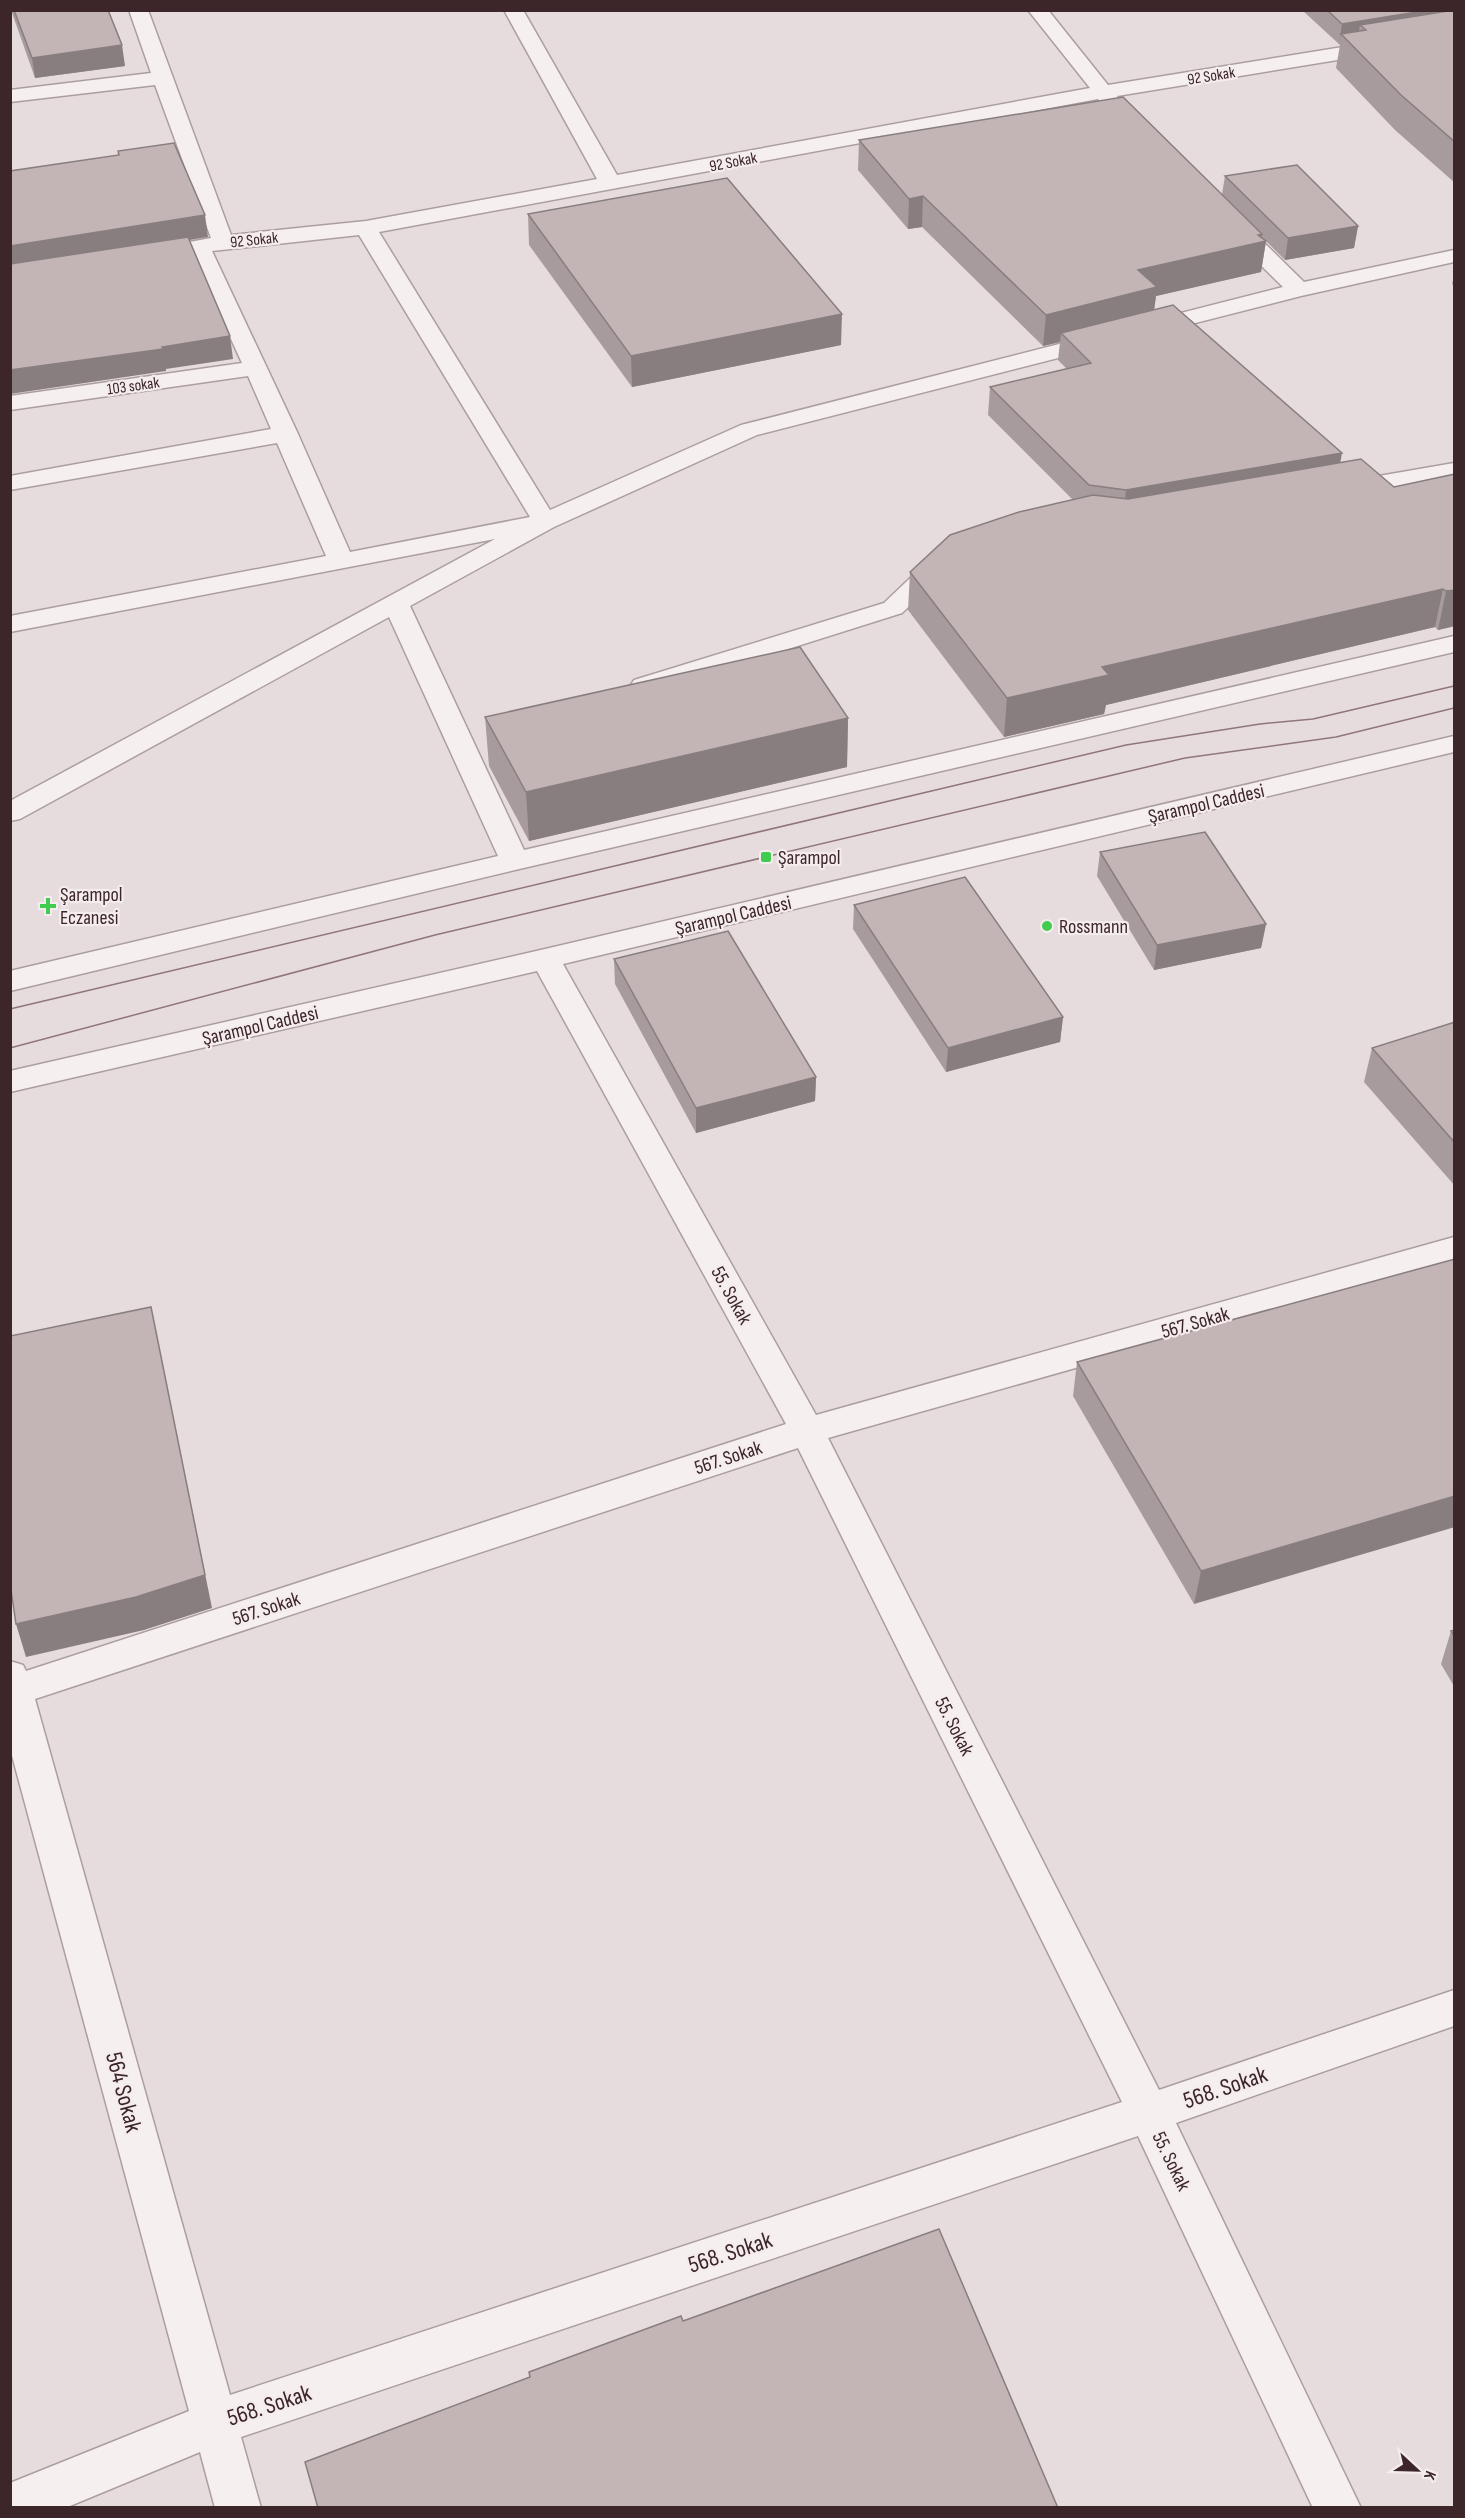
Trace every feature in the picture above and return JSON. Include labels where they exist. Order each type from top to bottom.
[{"type":"street","points":[[138,10],[224,242]]},
{"type":"street","points":[[513,10],[611,184]]},
{"type":"street","points":[[1037,10],[1101,92],[1126,117]]},
{"type":"street","name":"92 Sokak","points":[[129,259],[224,242],[366,228],[1101,92],[1455,36]]},
{"type":"street","points":[[10,96],[163,78]]},
{"type":"street","points":[[1217,208],[1299,290]]},
{"type":"street","points":[[366,228],[545,522]]},
{"type":"street","points":[[200,248],[341,561]]},
{"type":"street","points":[[10,813],[545,522],[749,429],[1299,290],[1455,255]]},
{"type":"street","name":"103 sokak","points":[[10,403],[256,368]]},
{"type":"street","points":[[10,483],[285,434]]},
{"type":"street","points":[[1317,494],[1455,470]]},
{"type":"street","points":[[10,624],[545,522]]},
{"type":"street","points":[[625,692],[893,608],[937,566],[970,555]]},
{"type":"street","points":[[396,604],[515,861]]},
{"type":"street","points":[[10,981],[515,861],[1455,644]]},
{"type":"street","name":"Şarampol Caddesi","points":[[10,1082],[545,959],[1455,744]]},
{"type":"street","name":"55. Sokak","points":[[545,959],[807,1431],[1149,2113],[1338,2508]]},
{"type":"street","name":"567. Sokak","points":[[12,1686],[807,1431],[1455,1249]]},
{"type":"street","name":"564 Sokak","points":[[12,1686],[238,2508]]},
{"type":"street","name":"568. Sokak","points":[[10,2507],[215,2423],[1149,2113],[1455,2008]]},
{"type":"building","points":[[14,10],[108,10],[122,45],[32,58]]},
{"type":"building","points":[[1327,10],[1429,10],[1342,24]]},
{"type":"building","points":[[1454,10],[1455,142],[1401,95],[1341,34],[1366,30],[1360,25]]},
{"type":"building","points":[[1123,97],[1262,234],[1258,235],[1266,241],[1138,270],[1157,287],[1046,315],[923,196],[909,199],[859,140]]},
{"type":"building","points":[[174,143],[205,215],[10,246],[10,171],[119,155],[118,151]]},
{"type":"building","points":[[1297,165],[1358,226],[1288,238],[1225,176]]},
{"type":"building","points":[[727,178],[842,314],[631,356],[528,214]]},
{"type":"building","points":[[188,237],[230,336],[162,347],[163,349],[10,370],[10,264]]},
{"type":"building","points":[[1173,305],[1342,453],[1126,490],[1089,485],[990,387],[1091,363],[1061,333]]},
{"type":"building","points":[[1361,459],[1394,487],[1455,474],[1455,590],[1443,589],[1102,667],[1109,675],[1007,698],[910,572],[950,535],[1019,512],[1093,495],[1128,499]]},
{"type":"building","points":[[800,647],[848,718],[526,792],[485,717]]},
{"type":"building","points":[[1205,832],[1266,924],[1157,945],[1100,852]]},
{"type":"building","points":[[965,877],[1063,1017],[948,1048],[854,905]]},
{"type":"building","points":[[728,931],[816,1077],[696,1108],[614,959]]},
{"type":"building","points":[[1455,1022],[1455,1143],[1372,1048]]},
{"type":"building","points":[[1455,1259],[1455,1496],[1201,1571],[1077,1362]]},
{"type":"building","points":[[151,1307],[205,1575],[136,1597],[16,1624],[10,1583],[10,1336]]},
{"type":"building","points":[[939,2229],[1058,2508],[318,2508],[305,2462],[530,2377],[529,2372],[681,2316],[683,2321]]},
{"type":"tram line","points":[[10,1009],[1126,745],[1260,724],[1313,719],[1454,686]]},
{"type":"tram line","points":[[10,1048],[435,935],[1185,758],[1336,737],[1454,708]]},
{"type":"place","name":"Şarampol","points":[[766,857]]},
{"type":"place","name":"Şarampol Eczanesi","points":[[48,906]]},
{"type":"place","name":"Rossmann","points":[[1047,926]]}]
